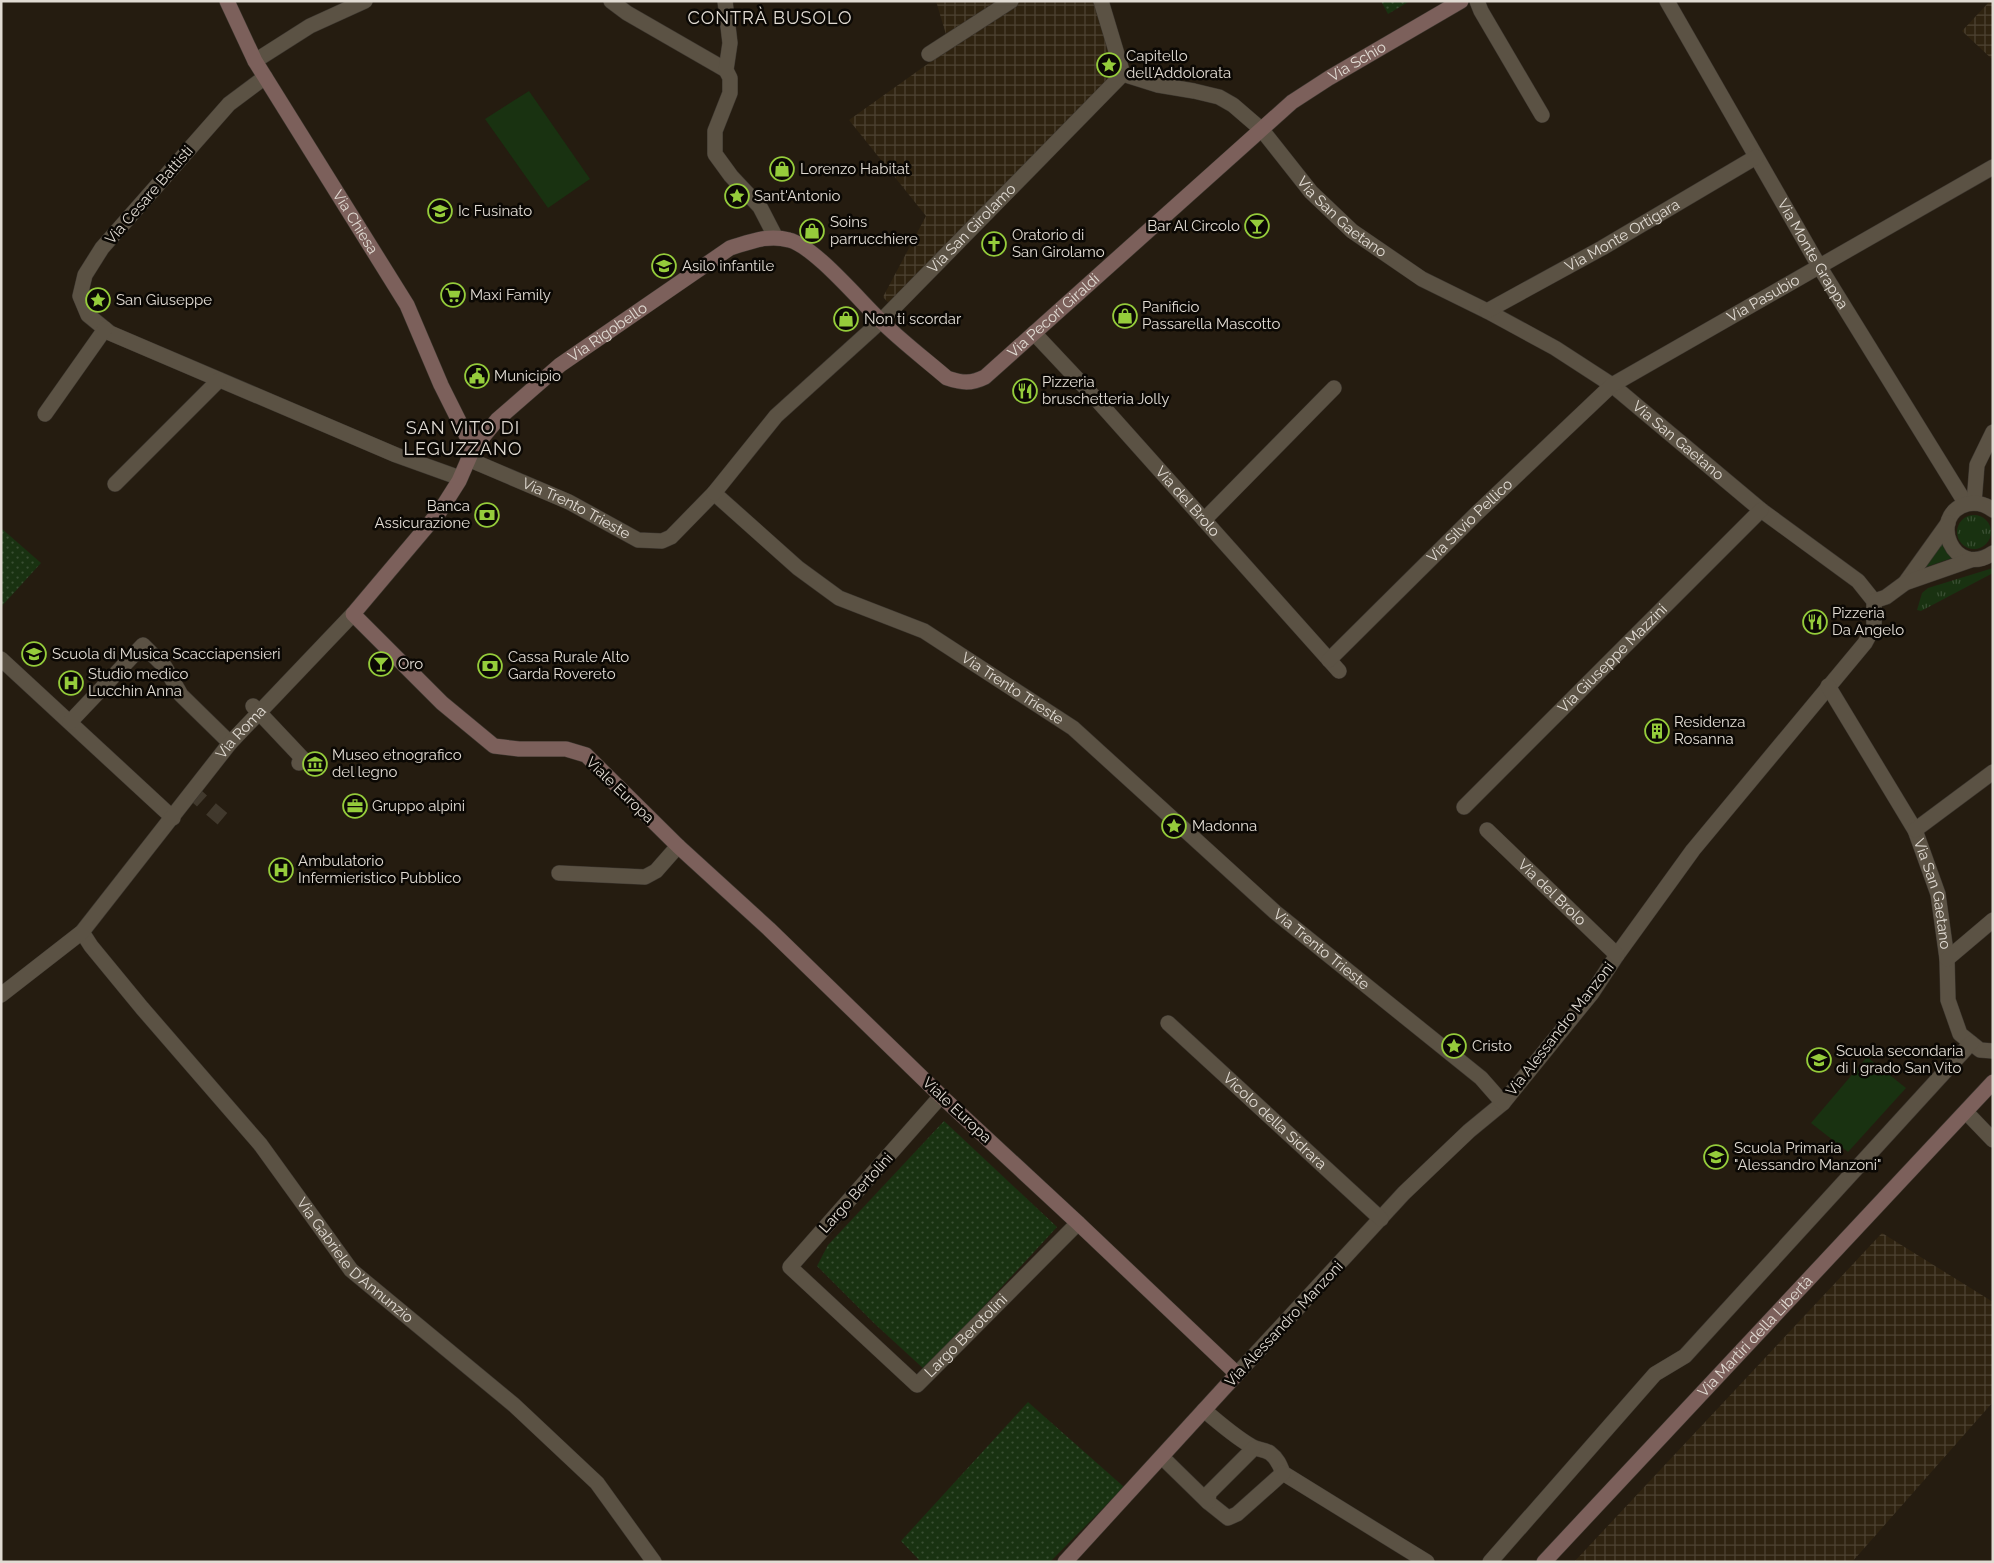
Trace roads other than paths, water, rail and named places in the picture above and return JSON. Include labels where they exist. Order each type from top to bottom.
[{"type":"main road","name":"Via Chiesa","points":[[227,1],[255,61],[407,305],[471,454]]},
{"type":"main road","name":"Via Schio","points":[[1262,130],[1292,102],[1329,78],[1461,1]]},
{"type":"main road","name":"Via Pecori Giraldi","points":[[881,321],[947,378],[958,382],[975,382],[985,376],[1034,333],[1262,130]]},
{"type":"main road","name":"Via Rigobello","points":[[471,454],[497,420],[560,365],[730,248],[775,236]]},
{"type":"main road","points":[[775,236],[792,240],[822,262],[881,321]]},
{"type":"main road","name":"Via Roma","points":[[353,614],[440,512],[460,478],[471,454]]},
{"type":"main road","name":"Viale Europa","points":[[353,614],[442,703],[494,746],[520,749],[566,749],[586,755],[678,846],[769,929],[941,1096],[1237,1374]]},
{"type":"main road","name":"Via Martiri della Libertà","points":[[1544,1562],[1993,1082]]},
{"type":"main road","name":"Via Alessandro Manzoni","points":[[1066,1562],[1237,1374]]},
{"type":"street","points":[[255,61],[310,26],[365,1]]},
{"type":"street","points":[[611,1],[627,13],[726,70],[730,78],[730,93],[716,131],[715,154],[731,176],[760,207],[775,236]]},
{"type":"street","points":[[725,1],[730,43],[726,70]]},
{"type":"street","points":[[929,54],[1011,1]]},
{"type":"street","points":[[1101,1],[1123,74],[1158,85],[1219,97],[1233,105],[1262,130]]},
{"type":"street","points":[[1477,1],[1542,115]]},
{"type":"street","name":"Via Monte Grappa","points":[[1667,1],[1818,266],[1970,504]]},
{"type":"street","name":"Via San Girolamo","points":[[714,493],[776,416],[881,321],[1123,74]]},
{"type":"street","name":"Via Cesare Battisti","points":[[265,77],[229,104],[102,248],[85,275],[80,296],[88,315],[110,333],[412,461],[460,478]]},
{"type":"street","name":"Via San Gaetano","points":[[1262,130],[1311,192],[1352,232],[1422,278],[1554,348],[1612,385],[1761,510],[1858,581],[1874,601]]},
{"type":"street","name":"Via Monte Ortigara","points":[[1487,311],[1602,248],[1756,157]]},
{"type":"street","name":"Via Pasubio","points":[[1612,385],[1993,167]]},
{"type":"street","points":[[44,414],[105,329]]},
{"type":"street","name":"Via del Brolo","points":[[1034,333],[1097,400],[1334,666]]},
{"type":"street","points":[[115,484],[219,380]]},
{"type":"street","name":"Via Silvio Pellico","points":[[1334,666],[1469,521],[1612,385]]},
{"type":"street","points":[[1204,520],[1334,388]]},
{"type":"street","points":[[1970,504],[1977,465],[1993,432]]},
{"type":"street","name":"Via Trento Trieste","points":[[471,454],[569,502],[638,540],[662,541],[672,537],[714,493],[798,568],[839,598],[924,631],[1073,728],[1275,912],[1481,1078],[1503,1103]]},
{"type":"street","points":[[1905,583],[1955,511],[1970,504],[1983,504],[1993,510]]},
{"type":"street","name":"Via Giuseppe Mazzini","points":[[1464,808],[1761,510]]},
{"type":"street","points":[[1948,523],[1946,533],[1954,551],[1962,557],[1971,560]]},
{"type":"street","points":[[1828,686],[1865,643],[1874,626],[1874,601],[1886,597],[1905,583],[1971,560],[1982,559],[1993,553]]},
{"type":"street","name":"Via Roma","points":[[1,995],[82,932],[256,710],[353,614]]},
{"type":"street","points":[[70,722],[143,645],[166,667],[181,695],[230,743]]},
{"type":"street","points":[[1,659],[173,818]]},
{"type":"street","name":"Via San Gaetano","points":[[1828,686],[1915,830],[1938,894],[1947,959],[1948,1000],[1960,1034],[1971,1043]]},
{"type":"street","name":"Via Alessandro Manzoni","points":[[1237,1374],[1404,1193],[1503,1103],[1592,993],[1617,955],[1693,850],[1828,686]]},
{"type":"street","points":[[256,710],[303,759],[299,763]]},
{"type":"street","name":"Via San Gaetano","points":[[1915,830],[1993,772]]},
{"type":"street","name":"Via del Brolo","points":[[1487,830],[1617,955]]},
{"type":"street","points":[[560,873],[645,877],[656,871],[678,846]]},
{"type":"street","name":"Via San Gaetano","points":[[1947,959],[1993,920]]},
{"type":"street","name":"Via Gabriele D'Annunzio","points":[[82,932],[91,946],[142,1008],[260,1144],[351,1270],[514,1404],[597,1483],[654,1562]]},
{"type":"street","name":"Vicolo della Sidrara","points":[[1168,1023],[1381,1219]]},
{"type":"street","points":[[1490,1562],[1655,1374],[1686,1356],[1971,1043],[1980,1050],[1993,1051]]},
{"type":"street","name":"Largo Bertolini","points":[[813,1241],[941,1096]]},
{"type":"street","points":[[1966,1112],[1993,1140]]},
{"type":"street","name":"Largo Berotolini","points":[[813,1241],[790,1267],[917,1386],[1078,1223]]},
{"type":"street","points":[[1204,1410],[1221,1425],[1254,1448],[1262,1449],[1271,1454],[1279,1462],[1282,1473],[1427,1562]]},
{"type":"street","points":[[1208,1502],[1209,1493],[1254,1448]]},
{"type":"street","points":[[1162,1457],[1208,1502],[1228,1518],[1237,1514],[1282,1473]]},
{"type":"tunnel","points":[[192,792],[202,801]]},
{"type":"tunnel","points":[[211,809],[224,820]]},
{"type":"place","name":"Capitello dell'Addolorata","points":[[1109,65]]},
{"type":"place","name":"Lorenzo Habitat","points":[[782,169]]},
{"type":"place","name":"Sant'Antonio","points":[[737,196]]},
{"type":"place","name":"Ic Fusinato","points":[[440,211]]},
{"type":"place","name":"Bar Al Circolo","points":[[1257,226]]},
{"type":"place","name":"Soins parrucchiere","points":[[812,231]]},
{"type":"place","name":"Oratorio di San Girolamo","points":[[994,244]]},
{"type":"place","name":"Asilo infantile","points":[[664,266]]},
{"type":"place","name":"Maxi Family","points":[[453,295]]},
{"type":"place","name":"San Giuseppe","points":[[98,300]]},
{"type":"place","name":"Panificio Passarella Mascotto","points":[[1125,316]]},
{"type":"place","name":"Non ti scordar","points":[[846,319]]},
{"type":"place","name":"Municipio","points":[[477,376]]},
{"type":"place","name":"Pizzeria bruschetteria Jolly","points":[[1025,391]]},
{"type":"place","name":"Banca Assicurazione","points":[[487,515]]},
{"type":"place","name":"Pizzeria Da Angelo","points":[[1815,622]]},
{"type":"place","name":"Scuola di Musica Scacciapensieri","points":[[34,654]]},
{"type":"place","name":"Oro","points":[[381,664]]},
{"type":"place","name":"Cassa Rurale Alto Garda Rovereto","points":[[490,666]]},
{"type":"place","name":"Studio medico Lucchin Anna","points":[[71,683]]},
{"type":"place","name":"Residenza Rosanna","points":[[1657,731]]},
{"type":"place","name":"Museo etnografico del legno","points":[[315,764]]},
{"type":"place","name":"Gruppo alpini","points":[[355,806]]},
{"type":"place","name":"Madonna","points":[[1174,826]]},
{"type":"place","name":"Ambulatorio Infermieristico Pubblico","points":[[281,870]]},
{"type":"place","name":"Cristo","points":[[1454,1046]]},
{"type":"place","name":"Scuola secondaria di I grado San Vito","points":[[1819,1060]]},
{"type":"place","name":"Scuola Primaria \"Alessandro Manzoni\"","points":[[1716,1157]]},
{"type":"district","name":"CONTRÀ BUSOLO","points":[[770,17]]},
{"type":"district","name":"SAN VITO DI LEGUZZANO","points":[[463,437]]}]
